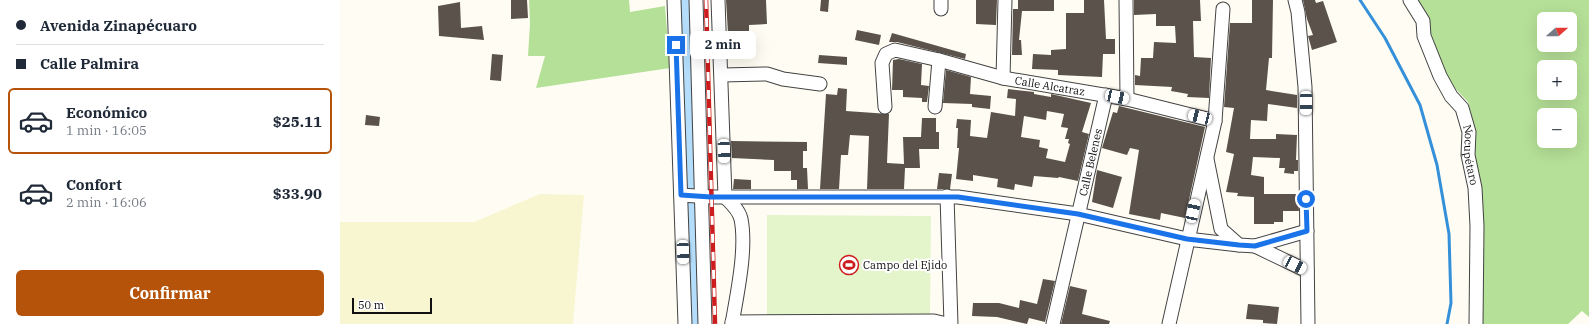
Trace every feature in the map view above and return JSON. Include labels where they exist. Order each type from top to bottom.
[{"type":"street","points":[[674,0],[682,195],[685,324]]},
{"type":"street","points":[[696,0],[699,197],[705,324]]},
{"type":"street","points":[[718,0],[722,75],[725,197],[735,207],[741,219],[742,249],[732,323],[934,322],[947,324]]},
{"type":"street","points":[[1003,78],[1005,0]]},
{"type":"street","points":[[1126,0],[1127,99]]},
{"type":"street","points":[[1295,0],[1298,12],[1305,87],[1308,324]]},
{"type":"street","name":"Nocupétaro","points":[[1410,0],[1423,21],[1424,36],[1440,76],[1451,96],[1462,108],[1469,132],[1468,155],[1475,188],[1477,226],[1476,324]]},
{"type":"street","points":[[1169,324],[1206,155],[1215,121],[1223,9]]},
{"type":"street","name":"Calle Alcatraz","points":[[885,107],[882,63],[886,54],[895,50],[939,60],[1003,78],[1127,99],[1215,121]]},
{"type":"street","points":[[936,107],[939,60]]},
{"type":"street","points":[[722,75],[768,74],[783,79],[820,84]]},
{"type":"street","name":"Calle Belenes","points":[[1053,324],[1106,95]]},
{"type":"street","points":[[1206,155],[1220,229],[1239,245]]},
{"type":"street","points":[[682,195],[699,197],[947,196],[1078,214],[1187,239],[1255,246],[1307,231]]},
{"type":"street","points":[[947,196],[951,324]]},
{"type":"street","points":[[1255,246],[1307,271]]},
{"type":"shaded area","points":[[540,194],[584,195],[573,324],[340,324],[340,222],[474,222]]},
{"type":"green space","points":[[529,0],[629,0],[630,12],[665,6],[670,68],[536,88],[545,56],[528,56],[530,23]]},
{"type":"green space","points":[[1417,0],[1589,0],[1589,317],[1582,311],[1568,324],[1481,324],[1474,158],[1475,129],[1468,102],[1451,84],[1430,37]]},
{"type":"green space","name":"Campo del Ejido","points":[[767,215],[931,216],[930,316],[767,315]]},
{"type":"building","points":[[511,0],[527,0],[528,18],[511,19]]},
{"type":"building","points":[[726,0],[766,0],[767,24],[749,25],[749,32],[728,33]]},
{"type":"building","points":[[821,0],[829,0],[828,12],[820,11]]},
{"type":"building","points":[[976,0],[997,0],[996,25],[976,24]]},
{"type":"building","points":[[1018,0],[1054,0],[1054,11],[1022,11],[1019,40],[1021,40],[1022,55],[1012,55],[1013,9],[1018,9]]},
{"type":"building","points":[[1084,0],[1104,0],[1106,39],[1115,39],[1115,54],[1103,54],[1102,77],[1058,75],[1058,70],[1032,69],[1033,54],[1051,55],[1051,50],[1066,49],[1066,13],[1084,13]]},
{"type":"building","points":[[1134,0],[1200,0],[1201,21],[1193,21],[1194,57],[1211,58],[1209,98],[1187,97],[1188,94],[1171,91],[1172,87],[1135,85],[1135,75],[1140,76],[1141,58],[1153,58],[1154,42],[1176,43],[1175,26],[1156,26],[1156,14],[1134,15]]},
{"type":"building","points":[[1252,0],[1273,0],[1272,58],[1269,58],[1266,90],[1297,95],[1297,108],[1268,104],[1267,121],[1251,120],[1250,139],[1276,139],[1276,134],[1297,135],[1296,160],[1298,160],[1298,171],[1294,171],[1294,174],[1284,173],[1285,168],[1279,168],[1280,158],[1253,157],[1251,175],[1264,177],[1264,194],[1298,194],[1299,211],[1283,211],[1283,222],[1274,222],[1274,224],[1254,224],[1254,197],[1237,196],[1238,193],[1226,192],[1234,154],[1226,152],[1234,108],[1224,107],[1230,23],[1252,23]]},
{"type":"building","points":[[1303,0],[1315,0],[1316,3],[1323,1],[1337,42],[1312,50],[1308,36],[1313,35],[1307,19]]},
{"type":"building","points":[[460,2],[461,28],[482,26],[484,40],[439,36],[438,6]]},
{"type":"building","points":[[857,30],[881,35],[879,45],[855,40]]},
{"type":"building","points":[[892,33],[966,54],[965,59],[897,42],[889,42]]},
{"type":"building","points":[[492,54],[503,55],[501,81],[490,80]]},
{"type":"building","points":[[819,55],[847,57],[847,65],[818,63]]},
{"type":"building","points":[[899,59],[922,64],[921,85],[929,86],[927,102],[922,102],[922,98],[903,97],[903,90],[892,90],[893,60]]},
{"type":"building","points":[[946,70],[971,77],[970,94],[991,96],[990,109],[972,107],[972,104],[943,103]]},
{"type":"building","points":[[838,88],[847,89],[846,111],[889,114],[887,163],[904,164],[903,137],[921,137],[922,118],[936,118],[936,132],[939,132],[939,149],[919,149],[920,168],[905,168],[904,189],[867,189],[869,136],[850,135],[848,155],[841,155],[839,189],[820,189],[826,94],[837,95]]},
{"type":"building","points":[[1008,89],[1034,92],[1034,94],[1051,97],[1051,94],[1091,103],[1082,132],[1089,134],[1078,181],[1059,177],[1034,176],[1032,187],[1015,184],[1014,190],[997,187],[998,179],[973,175],[973,181],[956,179],[959,148],[957,148],[957,119],[971,120],[970,136],[987,138],[991,112],[1015,116],[1016,99],[1007,98]],"holes":[[[1047,111],[1064,114],[1061,127],[1068,128],[1065,139],[1069,139],[1068,143],[1070,144],[1065,162],[1046,158],[1048,149],[1039,147],[1040,140],[1021,137],[1024,116],[1046,120]]]},
{"type":"building","points":[[1119,106],[1205,127],[1185,218],[1161,213],[1160,220],[1129,214],[1139,150],[1130,148],[1127,155],[1102,148],[1113,112],[1117,113]]},
{"type":"building","points":[[366,115],[380,117],[379,126],[365,125]]},
{"type":"building","points":[[731,141],[807,142],[807,151],[803,151],[803,168],[807,168],[808,189],[797,189],[797,180],[791,180],[791,171],[774,171],[774,160],[732,158]]},
{"type":"building","points":[[1097,170],[1122,177],[1113,208],[1092,202]]},
{"type":"building","points":[[939,173],[952,174],[950,189],[937,189]]},
{"type":"building","points":[[734,179],[751,180],[751,189],[733,189]]},
{"type":"building","points":[[1043,279],[1055,281],[1045,322],[1029,318],[1027,324],[997,317],[972,316],[973,303],[999,303],[1019,308],[1020,300],[1037,304]]},
{"type":"building","points":[[1070,286],[1087,290],[1082,314],[1110,321],[1109,324],[1061,324]]},
{"type":"building","points":[[1248,304],[1279,307],[1277,324],[1263,323],[1263,320],[1246,319]]},
{"type":"waterway","points":[[686,0],[696,324]]},
{"type":"waterway","points":[[1360,0],[1385,38],[1420,105],[1437,165],[1449,234],[1451,303],[1447,324]]},
{"type":"railway","points":[[706,0],[715,324]]},
{"type":"place","name":"Campo del Ejido","points":[[849,265]]},
{"type":"route","points":[[676,45],[681,195],[698,197],[947,196],[1078,214],[1187,239],[1255,246],[1307,231],[1306,199]]}]
